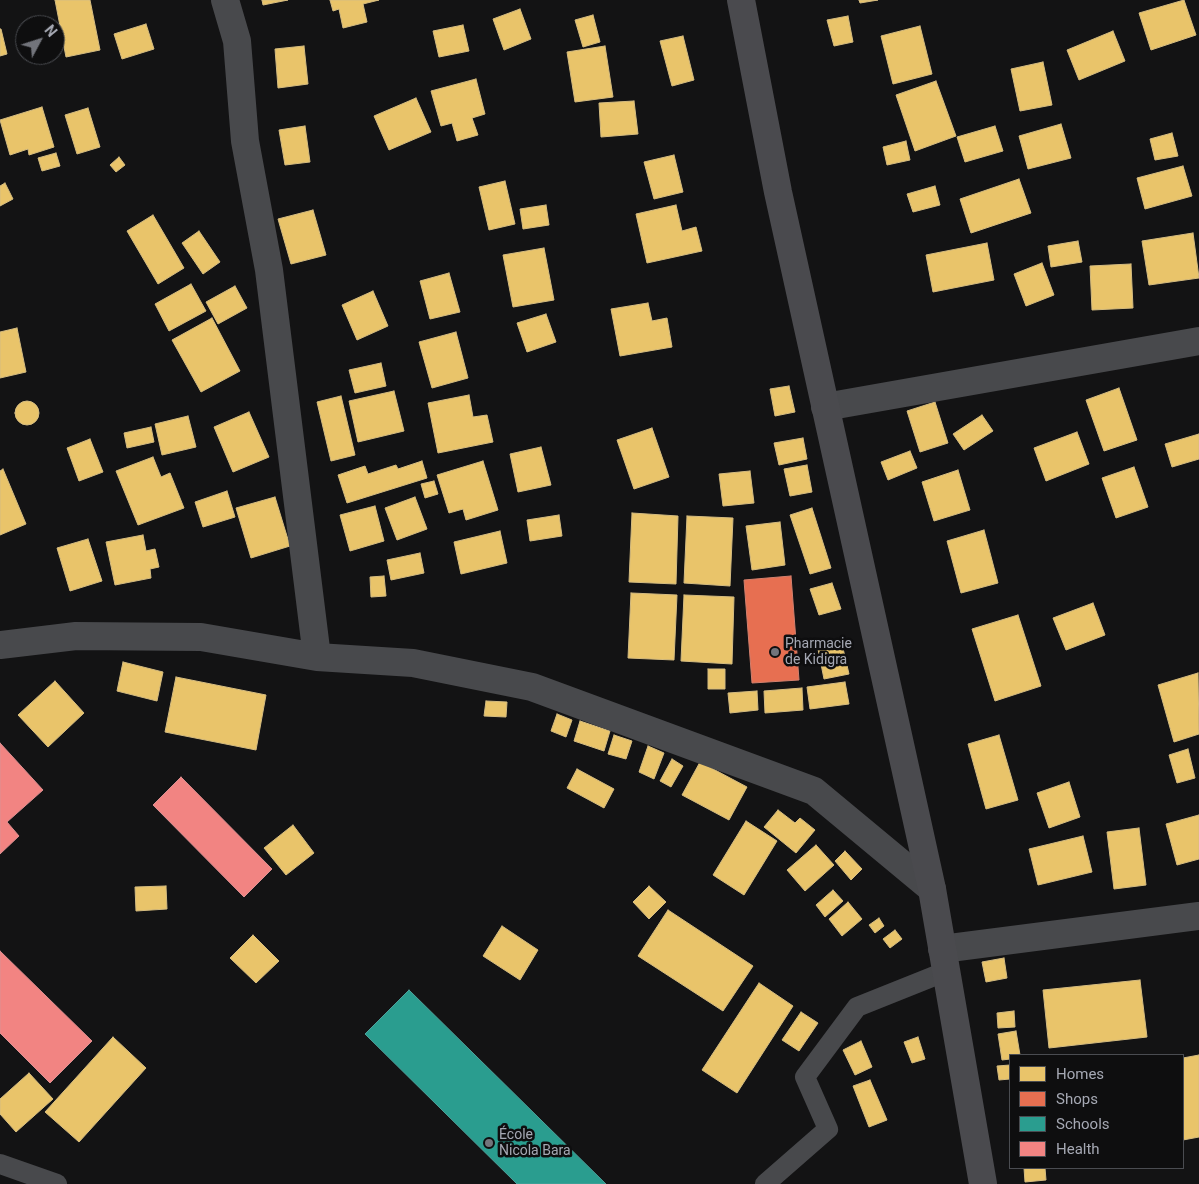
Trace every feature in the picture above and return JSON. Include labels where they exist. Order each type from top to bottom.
[{"type":"main road","points":[[741,0],[778,192],[932,889],[983,1184]]},
{"type":"street","points":[[225,0],[237,41],[245,141],[269,270],[317,657]]},
{"type":"street","points":[[826,407],[1199,341]]},
{"type":"street","points":[[0,645],[76,636],[200,637],[317,657],[413,663],[532,686],[814,791],[932,889]]},
{"type":"street","points":[[944,960],[1199,916]]},
{"type":"lane","points":[[765,1184],[828,1129],[805,1077],[857,1007],[944,960]]},
{"type":"lane","points":[[0,1164],[57,1184]]},
{"type":"building: Homes","points":[[55,0],[90,0],[100,50],[66,57],[65,15],[58,15]]},
{"type":"building: Homes","points":[[262,0],[288,0],[263,5]]},
{"type":"building: Homes","points":[[330,0],[379,0],[363,4],[367,22],[343,28],[339,9],[333,11]]},
{"type":"building: Homes","points":[[859,0],[878,0],[860,3]]},
{"type":"building: Homes","points":[[1184,0],[1196,35],[1151,50],[1139,13]]},
{"type":"building: Homes","points":[[520,9],[531,39],[504,50],[493,19]]},
{"type":"building: Homes","points":[[593,15],[600,42],[583,47],[575,20]]},
{"type":"building: Homes","points":[[848,16],[853,42],[834,46],[827,20]]},
{"type":"building: Homes","points":[[146,24],[154,49],[122,59],[114,34]]},
{"type":"building: Homes","points":[[463,25],[469,51],[439,57],[433,31]]},
{"type":"building: Homes","points":[[920,26],[932,74],[893,84],[881,36]]},
{"type":"building: Homes","points":[[0,29],[7,54],[0,56]]},
{"type":"building: Homes","points":[[1113,31],[1125,61],[1079,80],[1067,50]]},
{"type":"building: Homes","points":[[683,36],[694,80],[672,86],[660,41]]},
{"type":"building: Homes","points":[[304,46],[308,84],[278,88],[275,49]]},
{"type":"building: Homes","points":[[605,46],[613,97],[575,102],[567,52]]},
{"type":"building: Homes","points":[[1043,62],[1052,105],[1020,111],[1011,69]]},
{"type":"building: Homes","points":[[476,79],[485,114],[472,118],[478,135],[457,141],[452,123],[441,126],[431,91]]},
{"type":"building: Homes","points":[[936,81],[956,136],[915,151],[896,95]]},
{"type":"building: Homes","points":[[416,98],[431,132],[389,150],[374,116]]},
{"type":"building: Homes","points":[[634,101],[638,134],[601,137],[599,103]]},
{"type":"building: Homes","points":[[42,107],[54,147],[29,155],[28,149],[10,155],[0,120]]},
{"type":"building: Homes","points":[[88,108],[100,147],[77,154],[65,115]]},
{"type":"building: Homes","points":[[1061,124],[1071,158],[1028,169],[1019,136]]},
{"type":"building: Homes","points":[[305,126],[310,162],[285,165],[279,130]]},
{"type":"building: Homes","points":[[995,126],[1003,151],[965,162],[957,137]]},
{"type":"building: Homes","points":[[1172,133],[1178,156],[1155,160],[1150,139]]},
{"type":"building: Homes","points":[[906,141],[910,160],[887,165],[883,147]]},
{"type":"building: Homes","points":[[56,153],[60,166],[42,171],[38,158]]},
{"type":"building: Homes","points":[[674,155],[683,192],[654,199],[644,162]]},
{"type":"building: Homes","points":[[119,157],[125,165],[116,172],[110,165]]},
{"type":"building: Homes","points":[[1183,166],[1192,196],[1145,209],[1137,178]]},
{"type":"building: Homes","points":[[1019,179],[1031,213],[971,233],[960,199]]},
{"type":"building: Homes","points":[[505,181],[515,224],[489,230],[479,187]]},
{"type":"building: Homes","points":[[5,183],[13,199],[0,206],[0,186]]},
{"type":"building: Homes","points":[[935,186],[940,205],[913,212],[907,194]]},
{"type":"building: Homes","points":[[546,205],[549,225],[523,229],[520,209]]},
{"type":"building: Homes","points":[[676,205],[682,231],[696,227],[702,251],[647,263],[636,214]]},
{"type":"building: Homes","points":[[313,210],[326,255],[291,264],[278,219]]},
{"type":"building: Homes","points":[[153,215],[184,268],[158,284],[127,231]]},
{"type":"building: Homes","points":[[199,231],[220,262],[203,274],[182,243]]},
{"type":"building: Homes","points":[[1193,233],[1199,278],[1149,285],[1142,241]]},
{"type":"building: Homes","points":[[1078,241],[1082,262],[1051,267],[1048,246]]},
{"type":"building: Homes","points":[[987,243],[994,280],[933,292],[926,255]]},
{"type":"building: Homes","points":[[544,248],[554,300],[513,307],[503,255]]},
{"type":"building: Homes","points":[[1042,263],[1054,295],[1026,306],[1014,274]]},
{"type":"building: Homes","points":[[1131,264],[1133,308],[1092,310],[1090,266]]},
{"type":"building: Homes","points":[[449,273],[460,312],[430,319],[420,281]]},
{"type":"building: Homes","points":[[191,284],[206,311],[169,331],[155,304]]},
{"type":"building: Homes","points":[[235,286],[247,308],[218,324],[206,302]]},
{"type":"building: Homes","points":[[373,291],[388,326],[357,340],[342,305]]},
{"type":"building: Homes","points":[[648,303],[652,321],[667,318],[672,347],[620,356],[611,309]]},
{"type":"building: Homes","points":[[546,314],[556,342],[527,352],[517,323]]},
{"type":"building: Homes","points":[[212,318],[240,371],[201,392],[172,340]]},
{"type":"building: Homes","points":[[17,328],[26,372],[0,378],[0,332]]},
{"type":"building: Homes","points":[[456,332],[468,378],[432,388],[419,342]]},
{"type":"building: Homes","points":[[381,363],[386,386],[355,393],[349,370]]},
{"type":"building: Homes","points":[[789,386],[795,412],[775,416],[770,389]]},
{"type":"building: Homes","points":[[1119,388],[1137,440],[1104,451],[1086,400]]},
{"type":"building: Homes","points":[[394,391],[404,431],[358,442],[349,401]]},
{"type":"building: Homes","points":[[469,395],[473,417],[487,415],[493,442],[438,453],[428,403]]},
{"type":"building: Homes","points":[[341,396],[355,455],[331,461],[317,402]]},
{"type":"building: Homes","points":[[27,401],[32,402],[38,408],[38,418],[32,424],[27,425],[22,424],[16,418],[15,413],[16,408],[22,402]]},
{"type":"building: Homes","points":[[935,402],[948,443],[920,452],[907,411]]},
{"type":"building: Homes","points":[[249,412],[269,457],[233,472],[214,427]]},
{"type":"building: Homes","points":[[982,415],[993,431],[964,450],[953,434]]},
{"type":"building: Homes","points":[[188,416],[196,447],[162,455],[155,424]]},
{"type":"building: Homes","points":[[151,427],[154,442],[127,448],[124,433]]},
{"type":"building: Homes","points":[[652,428],[669,477],[634,489],[617,440]]},
{"type":"building: Homes","points":[[1077,432],[1089,464],[1046,481],[1034,448]]},
{"type":"building: Homes","points":[[1199,434],[1199,459],[1172,467],[1165,444]]},
{"type":"building: Homes","points":[[803,438],[807,459],[779,465],[774,443]]},
{"type":"building: Homes","points":[[90,439],[103,472],[79,481],[67,448]]},
{"type":"building: Homes","points":[[541,447],[551,485],[518,492],[510,454]]},
{"type":"building: Homes","points":[[910,451],[917,468],[888,480],[881,462]]},
{"type":"building: Homes","points":[[153,457],[161,477],[170,473],[184,508],[138,525],[116,471]]},
{"type":"building: Homes","points":[[422,461],[427,478],[347,503],[338,475],[365,466],[368,474],[396,465],[398,469]]},
{"type":"building: Homes","points":[[483,461],[498,510],[466,520],[463,509],[449,513],[437,475]]},
{"type":"building: Homes","points":[[807,465],[812,492],[790,496],[784,469]]},
{"type":"building: Homes","points":[[1134,467],[1148,507],[1116,518],[1102,478]]},
{"type":"building: Homes","points":[[3,469],[26,524],[0,535],[0,471]]},
{"type":"building: Homes","points":[[958,470],[970,510],[934,521],[922,482]]},
{"type":"building: Homes","points":[[750,471],[754,503],[723,506],[719,474]]},
{"type":"building: Homes","points":[[434,481],[438,494],[425,498],[421,484]]},
{"type":"building: Homes","points":[[227,491],[235,517],[203,527],[195,502]]},
{"type":"building: Homes","points":[[275,497],[290,546],[251,558],[236,508]]},
{"type":"building: Homes","points":[[415,497],[427,529],[397,540],[385,508]]},
{"type":"building: Homes","points":[[375,506],[384,541],[350,551],[340,515]]},
{"type":"building: Homes","points":[[812,508],[831,568],[810,574],[790,515]]},
{"type":"building: Homes","points":[[632,513],[678,516],[676,584],[629,582]]},
{"type":"building: Homes","points":[[559,515],[562,536],[530,541],[527,520]]},
{"type":"building: Homes","points":[[687,516],[733,518],[730,586],[684,583]]},
{"type":"building: Homes","points":[[780,522],[785,565],[752,570],[746,526]]},
{"type":"building: Homes","points":[[984,530],[998,583],[961,593],[947,541]]},
{"type":"building: Homes","points":[[500,531],[507,563],[461,574],[454,542]]},
{"type":"building: Homes","points":[[143,535],[146,551],[155,549],[159,567],[150,569],[151,578],[115,585],[106,542]]},
{"type":"building: Homes","points":[[88,539],[102,581],[70,591],[57,548]]},
{"type":"building: Homes","points":[[420,553],[424,573],[391,580],[387,560]]},
{"type":"building: Homes","points":[[384,576],[386,596],[371,597],[370,577]]},
{"type":"building: Homes","points":[[832,583],[841,609],[819,615],[810,589]]},
{"type":"building: Homes","points":[[631,593],[677,595],[674,660],[628,658]]},
{"type":"building: Homes","points":[[684,595],[734,597],[732,664],[681,661]]},
{"type":"building: Homes","points":[[1093,603],[1105,635],[1066,650],[1053,618]]},
{"type":"building: Homes","points":[[1018,615],[1041,686],[995,701],[972,629]]},
{"type":"building: Homes","points":[[842,644],[849,674],[824,679],[818,649]]},
{"type":"building: Homes","points":[[123,662],[163,672],[157,701],[117,691]]},
{"type":"building: Homes","points":[[708,669],[725,669],[725,689],[708,689]]},
{"type":"building: Homes","points":[[1198,673],[1199,734],[1174,742],[1158,685]]},
{"type":"building: Homes","points":[[176,677],[266,695],[256,750],[165,732]]},
{"type":"building: Homes","points":[[55,681],[84,713],[48,747],[18,715]]},
{"type":"building: Homes","points":[[845,682],[849,704],[810,709],[807,687]]},
{"type":"building: Homes","points":[[802,688],[803,710],[765,713],[764,691]]},
{"type":"building: Homes","points":[[757,691],[758,710],[730,713],[728,693]]},
{"type":"building: Homes","points":[[486,701],[507,702],[506,717],[484,716]]},
{"type":"building: Homes","points":[[557,714],[572,720],[566,737],[551,731]]},
{"type":"building: Homes","points":[[580,721],[610,731],[604,751],[574,741]]},
{"type":"building: Homes","points":[[614,735],[632,741],[626,759],[608,754]]},
{"type":"building: Homes","points":[[999,735],[1018,800],[986,809],[968,744]]},
{"type":"building: Homes","points":[[648,746],[664,753],[654,779],[639,772]]},
{"type":"building: Homes","points":[[1188,749],[1195,778],[1177,783],[1169,755]]},
{"type":"building: Homes","points":[[672,759],[683,766],[671,787],[660,781]]},
{"type":"building: Homes","points":[[700,762],[747,787],[729,820],[682,795]]},
{"type":"building: Homes","points":[[577,769],[614,789],[604,808],[567,788]]},
{"type":"building: Homes","points":[[1069,782],[1080,817],[1049,828],[1037,793]]},
{"type":"building: Homes","points":[[778,810],[795,823],[800,818],[815,830],[796,853],[764,827]]},
{"type":"building: Homes","points":[[1199,815],[1199,859],[1177,865],[1166,824]]},
{"type":"building: Homes","points":[[746,821],[777,841],[744,895],[713,875]]},
{"type":"building: Homes","points":[[293,825],[314,853],[286,875],[264,848]]},
{"type":"building: Homes","points":[[1139,828],[1146,885],[1114,889],[1107,832]]},
{"type":"building: Homes","points":[[1083,836],[1092,872],[1038,885],[1029,849]]},
{"type":"building: Homes","points":[[816,845],[834,865],[805,891],[787,870]]},
{"type":"building: Homes","points":[[845,851],[862,869],[851,880],[835,861]]},
{"type":"building: Homes","points":[[166,886],[167,909],[136,911],[135,887]]},
{"type":"building: Homes","points":[[649,886],[666,902],[649,919],[633,902]]},
{"type":"building: Homes","points":[[833,890],[843,901],[825,917],[816,905]]},
{"type":"building: Homes","points":[[848,902],[862,919],[842,936],[829,919]]},
{"type":"building: Homes","points":[[668,910],[753,966],[723,1011],[638,956]]},
{"type":"building: Homes","points":[[879,918],[884,926],[875,933],[869,925]]},
{"type":"building: Homes","points":[[502,926],[538,950],[520,980],[483,956]]},
{"type":"building: Homes","points":[[895,930],[902,939],[890,948],[883,939]]},
{"type":"building: Homes","points":[[253,935],[279,961],[256,983],[230,958]]},
{"type":"building: Homes","points":[[1004,958],[1007,978],[986,982],[982,962]]},
{"type":"building: Homes","points":[[1140,980],[1147,1037],[1049,1048],[1043,990]]},
{"type":"building: Homes","points":[[759,983],[793,1006],[737,1093],[702,1070]]},
{"type":"building: Homes","points":[[1014,1011],[1015,1027],[998,1028],[997,1013]]},
{"type":"building: Homes","points":[[801,1012],[818,1023],[799,1051],[782,1040]]},
{"type":"building: Homes","points":[[1016,1031],[1020,1054],[1009,1054],[1009,1059],[1002,1060],[998,1034]]},
{"type":"building: Homes","points":[[113,1037],[146,1068],[79,1142],[45,1112]]},
{"type":"building: Homes","points":[[918,1037],[925,1059],[912,1063],[904,1042]]},
{"type":"building: Homes","points":[[861,1041],[872,1067],[855,1075],[843,1050]]},
{"type":"building: Homes","points":[[1199,1055],[1199,1137],[1184,1140],[1184,1058]]},
{"type":"building: Homes","points":[[1009,1065],[1009,1079],[999,1080],[997,1066]]},
{"type":"building: Homes","points":[[29,1073],[53,1099],[16,1132],[0,1114],[0,1099]]},
{"type":"building: Homes","points":[[870,1080],[887,1120],[869,1127],[853,1086]]},
{"type":"building: Homes","points":[[1024,1169],[1045,1169],[1046,1180],[1025,1182]]},
{"type":"building: Shops","points":[[791,576],[799,680],[752,683],[744,580]]},
{"type":"building: Schools","points":[[409,990],[606,1184],[517,1184],[365,1034]]},
{"type":"building: Health","points":[[0,743],[43,790],[7,822],[19,836],[0,854]]},
{"type":"building: Health","points":[[181,777],[272,869],[244,897],[153,805]]},
{"type":"building: Health","points":[[0,951],[92,1041],[50,1083],[0,1033]]},
{"type":"place","name":"Pharmacie de Kidigra","points":[[775,652]]},
{"type":"place","name":"École Nicola Bara","points":[[489,1143]]}]
